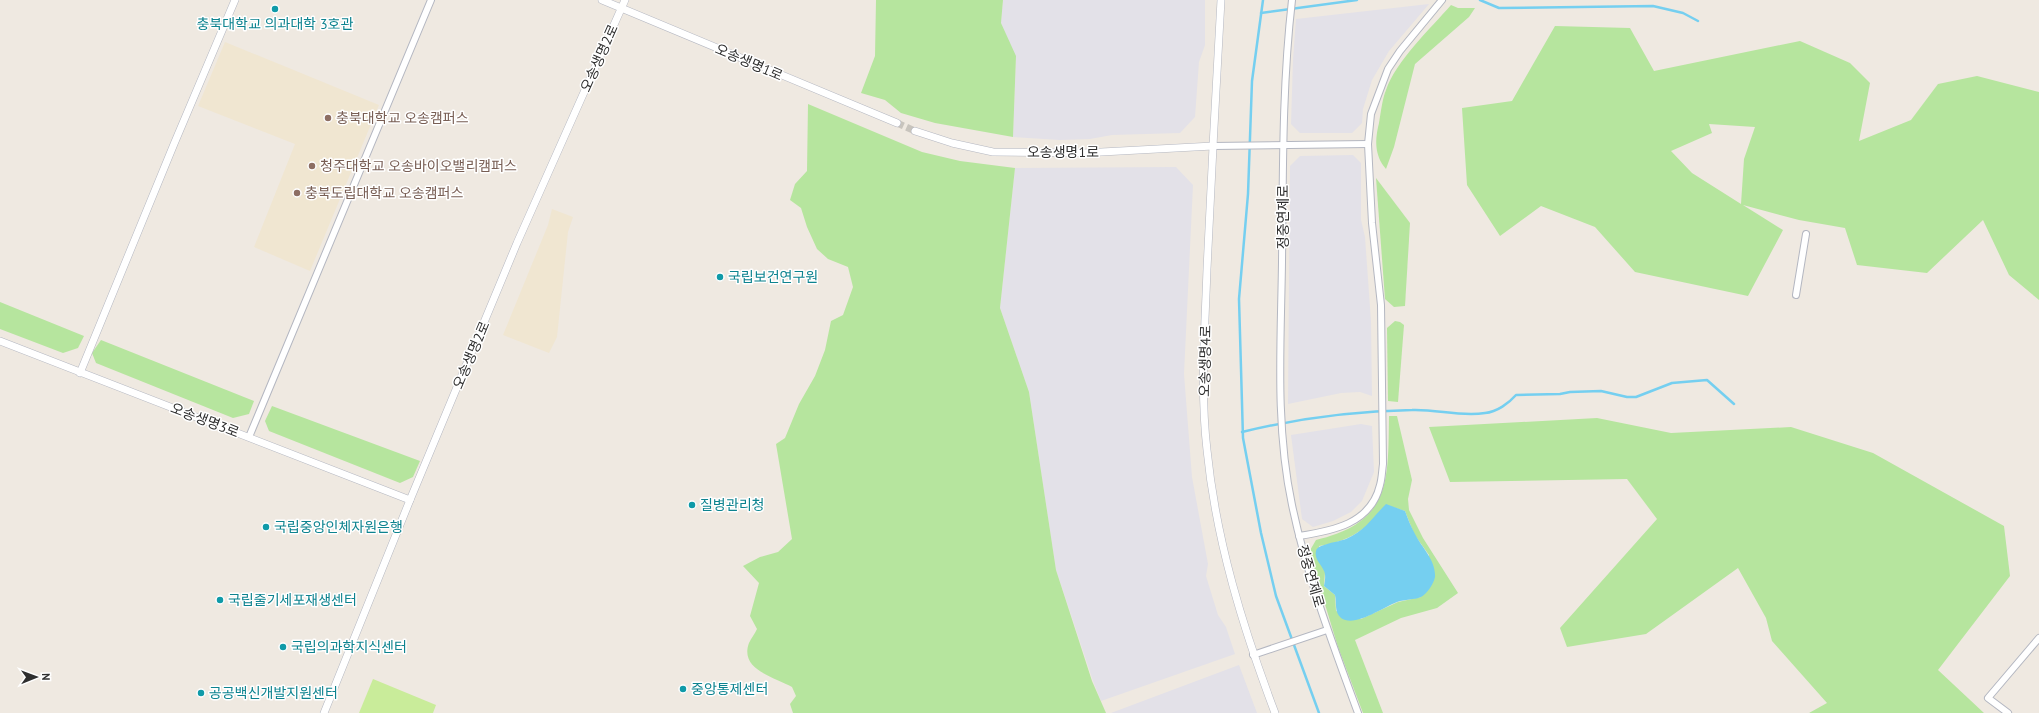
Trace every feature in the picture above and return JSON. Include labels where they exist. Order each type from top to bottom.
[{"type":"street","points":[[80,373],[171,151],[236,0]]},
{"type":"street","points":[[249,437],[431,0]]},
{"type":"street","name":"오송생명1로","points":[[602,0],[753,65],[897,123]]},
{"type":"street","name":"오송생명2로","points":[[324,713],[410,500],[517,244],[625,0]]},
{"type":"street","name":"오송생명4로","points":[[1221,0],[1203,384],[1206,449],[1215,510],[1232,588],[1253,655],[1275,713]]},
{"type":"street","name":"정중연제로","points":[[1292,0],[1286,55],[1283,146],[1281,414],[1292,504],[1299,536],[1324,631],[1358,713]]},
{"type":"street","points":[[1299,536],[1332,530],[1348,524],[1362,514],[1372,502],[1380,487],[1382,472],[1381,305],[1372,223],[1368,144],[1371,114],[1388,69],[1400,51],[1442,0]]},
{"type":"street","name":"오송생명1로","points":[[915,131],[952,143],[993,152],[1083,153],[1213,146]]},
{"type":"street","points":[[1213,146],[1368,144]]},
{"type":"street","points":[[1796,295],[1806,234]]},
{"type":"street","name":"오송생명3로","points":[[1,343],[410,500]]},
{"type":"street","points":[[1253,655],[1324,631]]},
{"type":"street","points":[[2008,713],[1988,698],[2039,638]]},
{"type":"shaded area","points":[[1003,0],[1205,0],[1205,45],[1199,62],[1195,117],[1180,133],[1112,135],[1090,139],[1060,140],[1013,137],[1016,59],[1001,23]]},
{"type":"shaded area","points":[[1429,4],[1389,51],[1372,80],[1363,109],[1362,123],[1352,133],[1300,133],[1291,124],[1296,19]]},
{"type":"shaded area","points":[[225,42],[379,105],[310,271],[254,247],[295,144],[198,106]]},
{"type":"shaded area","points":[[1353,155],[1361,163],[1361,220],[1365,237],[1371,321],[1372,396],[1360,392],[1341,393],[1288,404],[1290,166],[1300,156]]},
{"type":"shaded area","points":[[1176,167],[1193,185],[1184,374],[1192,477],[1208,564],[1206,576],[1218,615],[1226,627],[1235,654],[1101,701],[1056,570],[1029,392],[1000,308],[1015,168]]},
{"type":"shaded area","points":[[552,209],[573,217],[568,232],[557,337],[549,353],[503,335],[548,225]]},
{"type":"shaded area","points":[[1361,424],[1372,426],[1374,472],[1362,501],[1351,512],[1333,521],[1313,527],[1302,519],[1291,435]]},
{"type":"shaded area","points":[[1239,665],[1257,713],[1111,713]]},
{"type":"green space","points":[[876,0],[1003,0],[1001,23],[1016,56],[1013,137],[935,123],[901,113],[885,100],[861,93],[875,56]]},
{"type":"green space","points":[[1451,5],[1458,8],[1475,8],[1469,17],[1415,64],[1394,147],[1386,169],[1377,153],[1376,141],[1386,90],[1391,79],[1406,56]]},
{"type":"green space","points":[[1555,26],[1630,28],[1654,71],[1800,41],[1850,63],[1870,83],[1859,141],[1911,120],[1938,84],[1977,76],[2039,92],[2039,300],[2009,275],[1983,220],[1927,273],[1857,265],[1845,228],[1799,220],[1743,205],[1783,230],[1748,296],[1635,272],[1595,227],[1541,206],[1500,236],[1467,185],[1462,108],[1512,101]],"holes":[[[1709,124],[1755,127],[1744,159],[1741,204],[1692,173],[1671,151],[1712,133]]]},
{"type":"green space","points":[[808,104],[922,152],[960,161],[1015,168],[1000,308],[1029,392],[1056,570],[1092,681],[1106,713],[793,713],[790,704],[796,696],[792,687],[760,671],[749,660],[747,652],[749,643],[757,629],[750,616],[759,583],[743,566],[760,557],[778,552],[792,539],[776,444],[785,438],[799,404],[815,376],[825,350],[831,321],[843,315],[853,287],[848,267],[828,259],[817,249],[807,227],[801,208],[790,200],[795,184],[807,171]]},
{"type":"green space","points":[[1376,178],[1410,223],[1405,306],[1394,307],[1385,299]]},
{"type":"green space","points":[[0,302],[84,336],[78,348],[63,353],[0,329]]},
{"type":"green space","points":[[1395,321],[1404,325],[1398,402],[1388,401],[1387,328]]},
{"type":"green space","points":[[101,340],[254,401],[249,414],[233,418],[96,363],[92,353]]},
{"type":"green space","points":[[272,406],[420,461],[413,477],[400,483],[269,431],[265,421]]},
{"type":"green space","points":[[1389,416],[1397,416],[1412,480],[1408,499],[1409,510],[1423,538],[1458,593],[1437,608],[1401,618],[1355,640],[1383,713],[1363,713],[1338,647],[1309,552],[1316,540],[1341,532],[1359,522],[1372,510],[1380,496],[1385,479],[1389,440]],"holes":[[[1386,505],[1405,511],[1414,534],[1429,555],[1421,597],[1398,602],[1361,619],[1336,611],[1335,595],[1324,586],[1325,572],[1319,546],[1341,541],[1354,535],[1372,521]]]},
{"type":"green space","points":[[1597,418],[1671,433],[1791,427],[1873,453],[2004,526],[2010,576],[1938,670],[1984,713],[1809,713],[1827,703],[1772,641],[1766,618],[1738,568],[1646,634],[1567,647],[1560,628],[1657,519],[1627,479],[1450,482],[1429,427]]},
{"type":"green space","points":[[373,679],[436,705],[433,713],[359,713]]},
{"type":"water","points":[[1386,504],[1405,511],[1418,539],[1433,565],[1435,577],[1432,585],[1421,597],[1397,602],[1361,619],[1347,620],[1341,618],[1337,613],[1335,595],[1324,586],[1325,573],[1317,559],[1316,551],[1320,547],[1353,536],[1368,524]]},
{"type":"waterway","points":[[1263,0],[1252,81],[1248,194],[1239,299],[1243,438],[1261,533],[1276,596],[1319,713]]},
{"type":"waterway","points":[[1261,13],[1357,0]]},
{"type":"waterway","points":[[1480,0],[1499,8],[1653,6],[1683,13],[1698,21]]},
{"type":"waterway","points":[[1242,432],[1306,419],[1369,412],[1421,410],[1467,414],[1485,413],[1502,407],[1516,395],[1601,391],[1627,397],[1636,397],[1672,383],[1707,380],[1734,404]]},
{"type":"tunnel","points":[[897,123],[915,131]]},
{"type":"place","name":"충북대학교 의과대학 3호관","points":[[275,9]]},
{"type":"place","name":"충북대학교 오송캠퍼스","points":[[328,118]]},
{"type":"place","name":"청주대학교 오송바이오밸리캠퍼스","points":[[312,166]]},
{"type":"place","name":"충북도립대학교 오송캠퍼스","points":[[297,193]]},
{"type":"place","name":"국립보건연구원","points":[[720,277]]},
{"type":"place","name":"질병관리청","points":[[692,505]]},
{"type":"place","name":"국립중앙인체자원은행","points":[[266,527]]},
{"type":"place","name":"국립줄기세포재생센터","points":[[220,600]]},
{"type":"place","name":"국립의과학지식센터","points":[[283,647]]},
{"type":"place","name":"중앙통제센터","points":[[683,689]]},
{"type":"place","name":"공공백신개발지원센터","points":[[201,693]]}]
